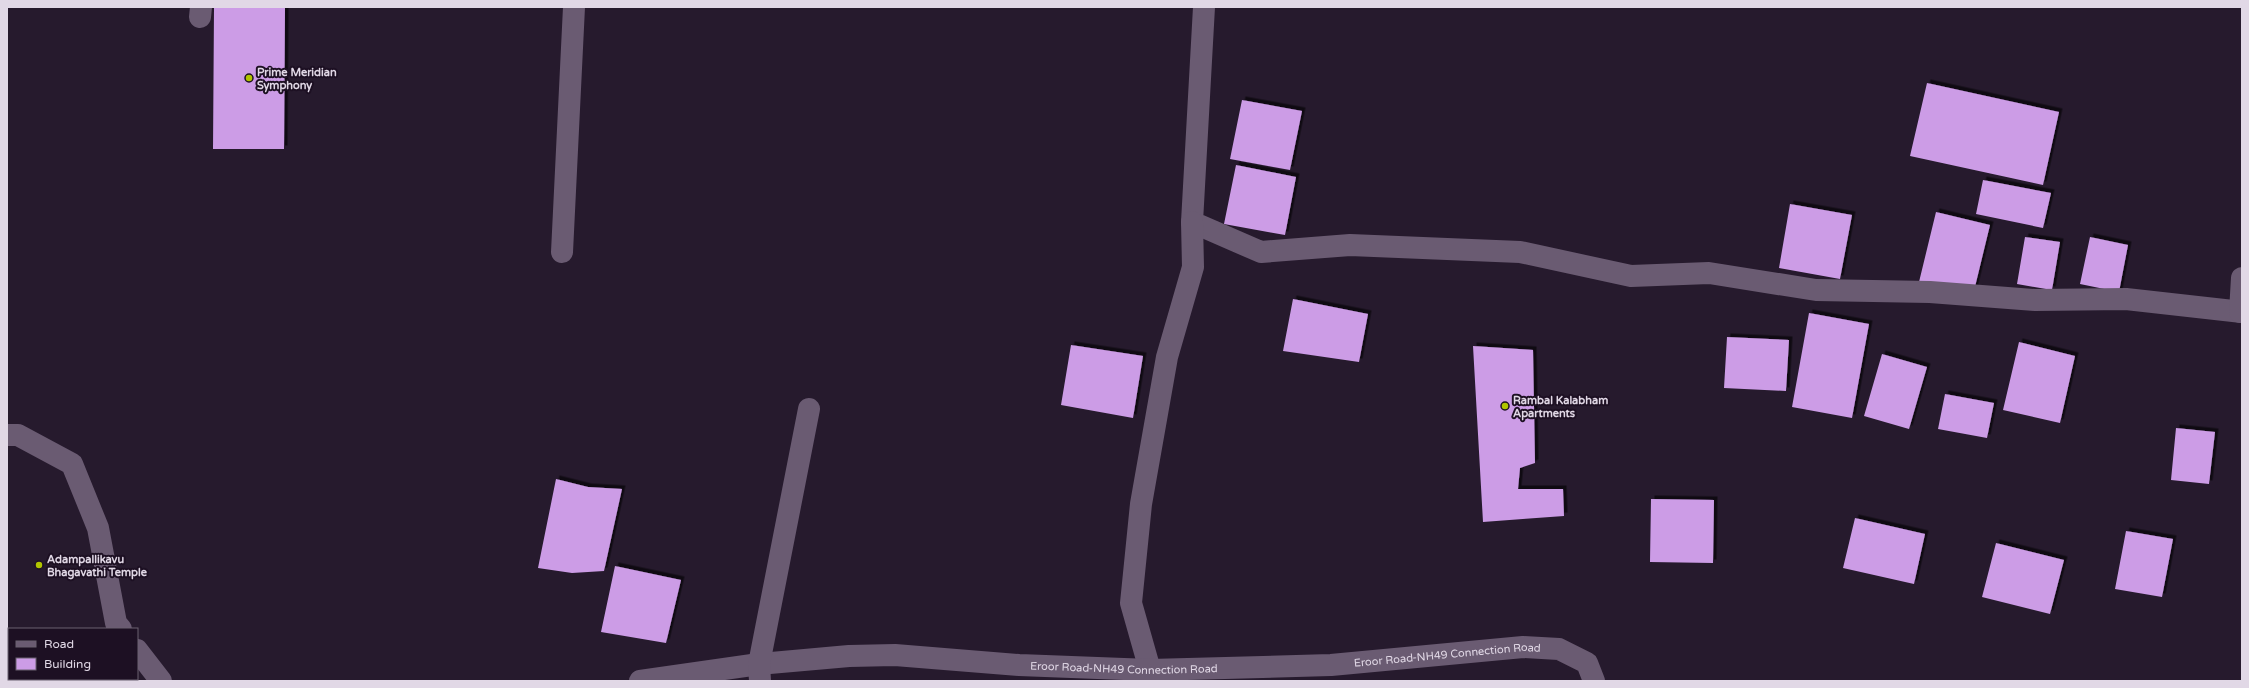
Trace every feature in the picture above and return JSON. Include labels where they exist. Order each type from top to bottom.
[{"type":"street","points":[[562,252],[574,7]]},
{"type":"street","points":[[1150,670],[1131,603],[1141,504],[1167,357],[1193,267],[1192,222],[1204,7]]},
{"type":"street","points":[[1192,222],[1261,252],[1350,245],[1520,252],[1631,276],[1709,273],[1816,290],[1930,292],[2035,300],[2126,299],[2241,312],[2242,278]]},
{"type":"street","points":[[759,672],[810,409]]},
{"type":"street","points":[[7,435],[18,435],[72,464],[98,528],[116,623],[120,628]]},
{"type":"street","name":"Eroor Road-NH49 Connection Road","points":[[640,681],[759,672],[849,656],[895,655],[1019,665],[1150,670],[1331,665],[1523,647],[1559,650],[1566,653],[1586,663],[1594,681]]},
{"type":"street","points":[[138,651],[161,681]]},
{"type":"building","name":"Prime Meridian Symphony","points":[[214,7],[285,7],[284,149],[213,149]]},
{"type":"building","points":[[1927,83],[2059,112],[2043,185],[1910,156]]},
{"type":"building","points":[[1242,100],[1302,111],[1290,170],[1230,159]]},
{"type":"building","points":[[1236,165],[1296,177],[1285,235],[1224,224]]},
{"type":"building","points":[[1983,180],[2051,193],[2043,228],[1976,214]]},
{"type":"building","points":[[1790,204],[1852,215],[1840,279],[1779,268]]},
{"type":"building","points":[[1936,212],[1990,225],[1973,295],[1919,282]]},
{"type":"building","points":[[2025,237],[2060,242],[2052,290],[2017,284]]},
{"type":"building","points":[[2090,237],[2128,245],[2119,292],[2080,284]]},
{"type":"building","points":[[1293,299],[1368,314],[1359,362],[1283,351]]},
{"type":"building","points":[[1809,313],[1869,324],[1852,418],[1792,407]]},
{"type":"building","points":[[1727,337],[1789,340],[1786,391],[1724,388]]},
{"type":"building","points":[[2019,342],[2075,356],[2060,423],[2003,410]]},
{"type":"building","points":[[1071,345],[1143,356],[1133,418],[1061,405]]},
{"type":"building","name":"Rambal Kalabham Apartments","points":[[1473,346],[1533,350],[1535,463],[1520,468],[1518,489],[1563,489],[1564,516],[1483,522]]},
{"type":"building","points":[[1882,354],[1927,367],[1909,429],[1864,416]]},
{"type":"building","points":[[1945,394],[1994,403],[1987,438],[1938,429]]},
{"type":"building","points":[[2176,428],[2215,432],[2209,484],[2171,480]]},
{"type":"building","points":[[556,479],[588,487],[622,489],[604,571],[572,573],[538,568]]},
{"type":"building","points":[[1651,499],[1714,500],[1713,563],[1650,562]]},
{"type":"building","points":[[1855,518],[1925,534],[1914,584],[1843,568]]},
{"type":"building","points":[[2126,531],[2173,539],[2162,597],[2115,589]]},
{"type":"building","points":[[1996,543],[2064,560],[2050,614],[1982,597]]},
{"type":"building","points":[[615,566],[681,580],[666,643],[601,632]]},
{"type":"place","name":"Prime Meridian Symphony","points":[[249,78]]},
{"type":"place","name":"Rambal Kalabham Apartments","points":[[1505,406]]},
{"type":"place","name":"Adampallikavu Bhagavathi Temple","points":[[39,565]]}]
